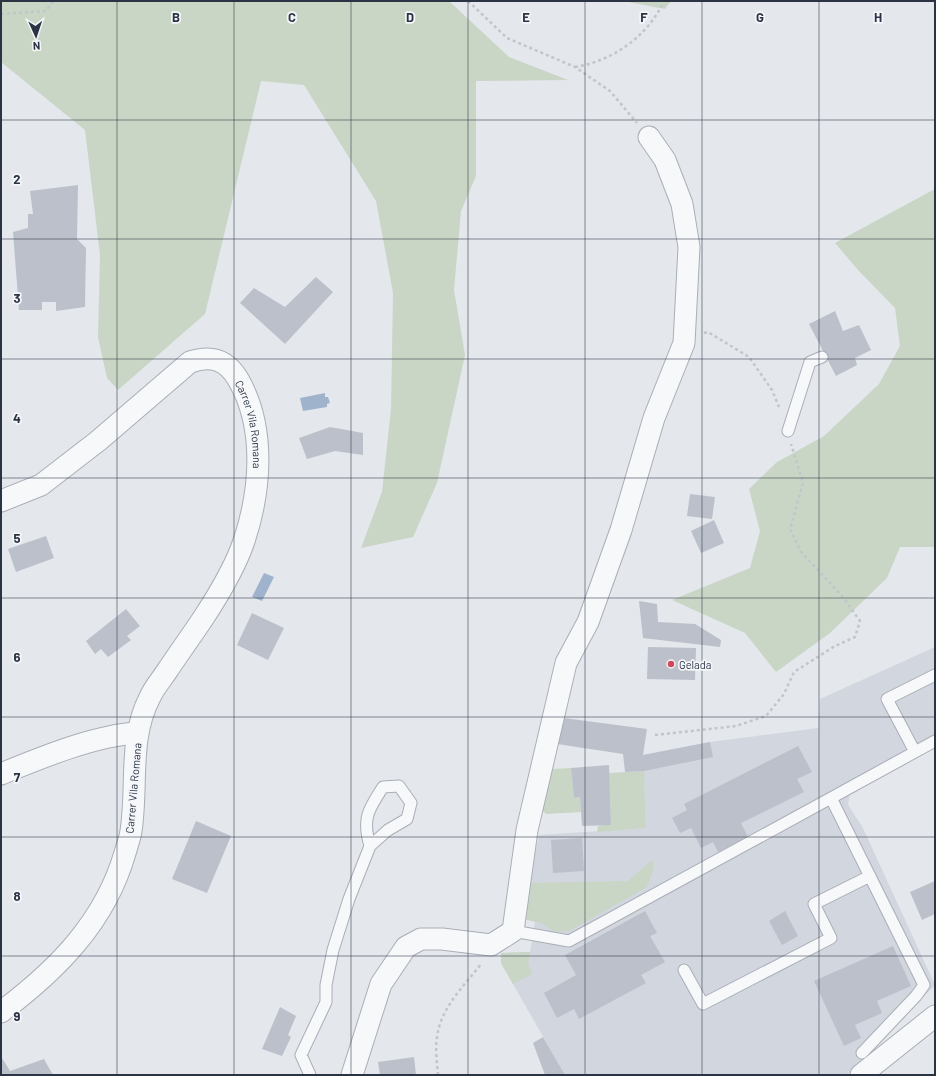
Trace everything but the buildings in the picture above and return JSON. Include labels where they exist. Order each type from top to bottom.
[{"type":"street","points":[[352,1075],[381,984],[406,947],[421,939],[442,939],[490,945],[513,931],[527,830],[566,663],[588,622],[620,530],[654,418],[684,343],[689,247],[682,204],[665,160],[649,137]]},
{"type":"street","name":"Carrer Vila Romana","points":[[1,501],[41,485],[98,441],[190,362],[202,358],[215,358],[225,364],[238,377],[248,399],[255,425],[258,450],[257,483],[244,542],[232,568],[205,615],[150,697],[137,733],[131,831],[119,874],[97,915],[70,952],[32,989],[1,1012]]},
{"type":"street","name":"Carrer Vila Romana","points":[[1,774],[40,758],[112,736],[137,733]]},
{"type":"street","points":[[861,1075],[935,1016]]},
{"type":"lane","points":[[788,431],[810,362],[822,356]]},
{"type":"lane","points":[[915,752],[887,699],[935,675]]},
{"type":"lane","points":[[513,931],[569,942],[935,741]]},
{"type":"lane","points":[[310,1075],[301,1055],[326,1002],[326,985],[332,950],[349,899],[370,846],[388,830],[407,818],[411,803],[399,786],[382,787],[368,809],[365,830],[370,846]]},
{"type":"lane","points":[[832,798],[924,985],[916,996],[862,1053]]},
{"type":"lane","points":[[684,970],[703,1004],[831,938],[814,904],[870,876]]},
{"type":"path","points":[[1,14],[46,11],[53,1]]},
{"type":"path","points":[[468,1],[506,38],[575,67],[610,92],[649,137]]},
{"type":"path","points":[[575,67],[593,64],[625,47],[643,32],[656,17],[664,1]]},
{"type":"path","points":[[655,735],[736,726],[766,716],[784,694],[794,672],[835,646],[855,637],[860,621],[843,597],[801,552],[790,529],[803,483],[788,431],[772,390],[749,357],[708,332],[684,343]]},
{"type":"path","points":[[438,1075],[437,1038],[442,1016],[454,997],[486,959],[490,945]]},
{"type":"shaded area","points":[[935,647],[935,747],[850,793],[848,805],[862,826],[935,985],[856,1069],[846,1075],[565,1075],[501,963],[501,953],[530,952],[535,922],[521,918],[539,835],[646,828],[643,755],[710,742],[818,728],[820,699]]},
{"type":"green space","points":[[1,1],[449,1],[509,57],[568,80],[476,81],[476,176],[461,211],[454,290],[465,355],[437,483],[413,537],[361,548],[382,492],[391,409],[393,293],[376,201],[304,85],[261,81],[205,314],[118,390],[107,378],[98,337],[100,255],[85,130],[1,62]]},
{"type":"green space","points":[[623,1],[671,1],[665,9]]},
{"type":"green space","points":[[935,190],[935,547],[900,547],[887,578],[830,633],[776,672],[745,633],[672,600],[750,568],[760,531],[749,489],[777,462],[824,436],[879,384],[900,346],[895,308],[859,271],[835,243]]},
{"type":"green space","points":[[571,768],[574,798],[580,797],[581,812],[546,814],[542,810],[552,769]]},
{"type":"green space","points":[[644,771],[646,828],[597,832],[598,826],[611,824],[609,773]]},
{"type":"green space","points":[[652,860],[654,867],[647,887],[569,931],[555,932],[541,923],[521,918],[529,883],[628,881]]},
{"type":"green space","points":[[530,952],[528,963],[532,974],[513,984],[501,963],[501,953]]},
{"type":"water","points":[[325,393],[325,397],[328,397],[330,403],[327,404],[327,407],[303,411],[300,398]]},
{"type":"water","points":[[264,573],[274,577],[262,601],[252,597]]},
{"type":"place","name":"Gelada","points":[[671,664]]}]
